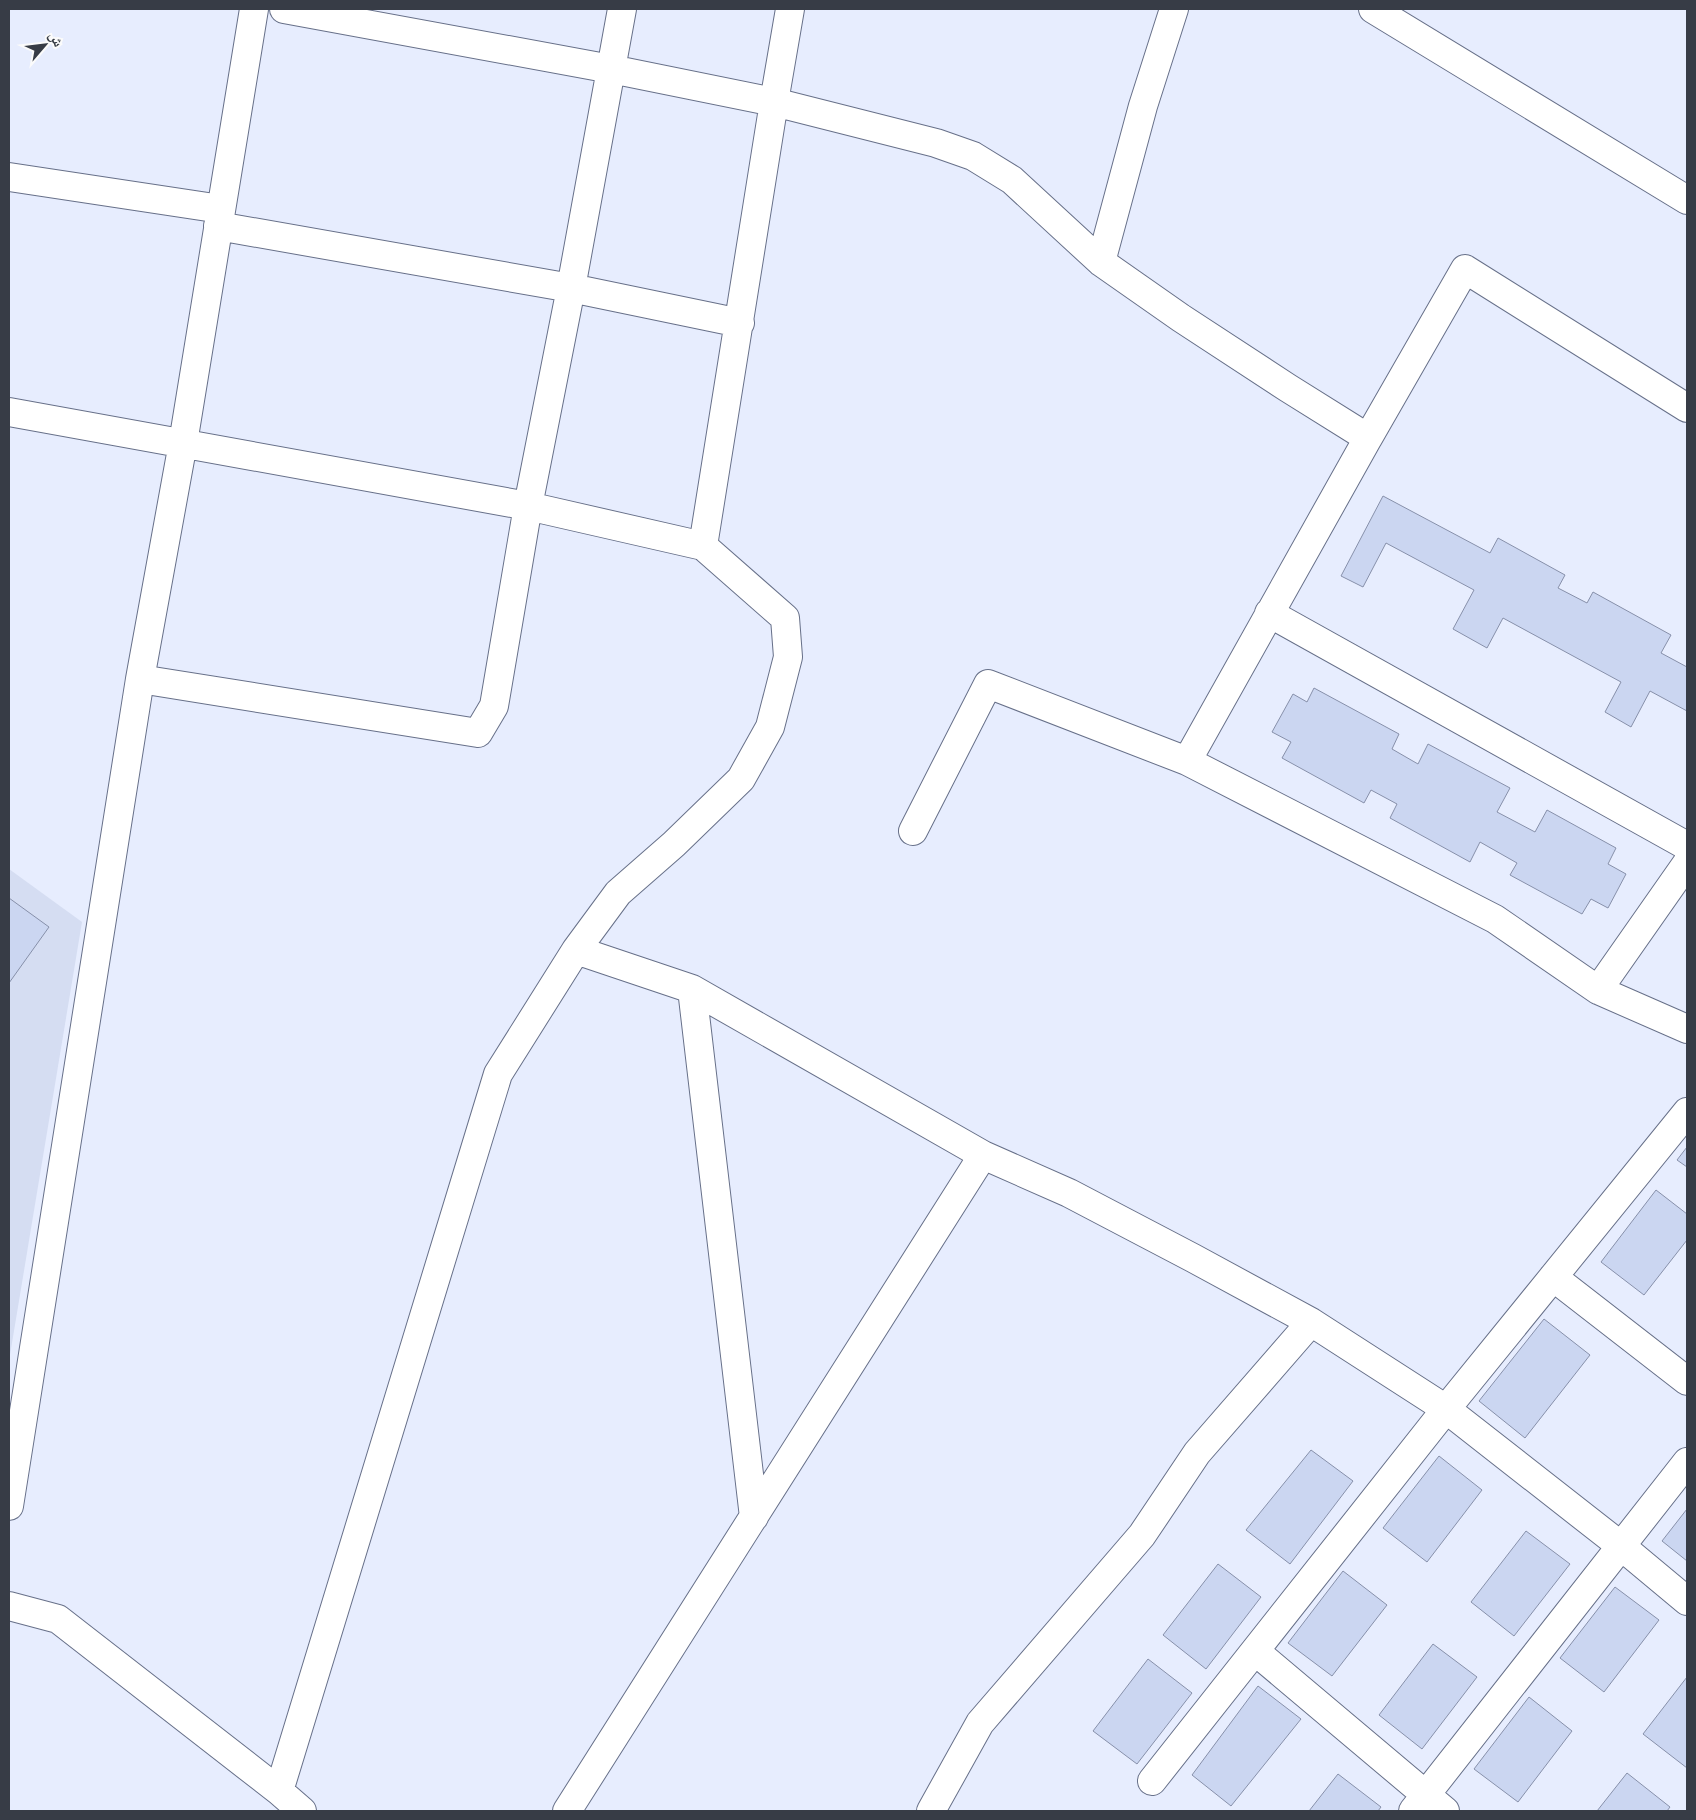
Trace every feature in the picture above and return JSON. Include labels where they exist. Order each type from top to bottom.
[{"type":"street","points":[[9,1506],[140,679],[183,443],[254,9]]},
{"type":"street","points":[[284,9],[611,69],[774,102],[936,143],[972,156],[1012,180],[1101,262],[1181,318],[1368,438]]},
{"type":"street","points":[[140,679],[478,733],[494,706],[528,506],[571,288],[622,9]]},
{"type":"street","points":[[703,546],[790,9]]},
{"type":"street","points":[[1101,262],[1143,106],[1174,9]]},
{"type":"street","points":[[1373,9],[1687,200]]},
{"type":"street","points":[[9,177],[219,217],[740,323]]},
{"type":"street","points":[[1187,761],[1465,269],[1687,408]]},
{"type":"street","points":[[9,412],[528,506],[703,546],[785,618],[788,657],[770,728],[741,779],[674,844],[618,893],[576,950],[498,1074],[279,1791]]},
{"type":"street","points":[[1269,613],[1687,846]]},
{"type":"street","points":[[913,831],[988,684],[1187,761],[1495,919],[1598,990],[1630,1006],[1687,1029]]},
{"type":"street","points":[[1598,990],[1687,862]]},
{"type":"street","points":[[576,950],[692,989],[984,1154],[1069,1193],[1311,1322],[1446,1409],[1621,1546],[1687,1601]]},
{"type":"street","points":[[692,989],[754,1517]]},
{"type":"street","points":[[1152,1781],[1446,1409],[1687,1112]]},
{"type":"street","points":[[567,1811],[984,1154]]},
{"type":"street","points":[[1553,1276],[1687,1381]]},
{"type":"street","points":[[931,1811],[980,1723],[1142,1535],[1197,1453],[1311,1322]]},
{"type":"street","points":[[1254,1652],[1428,1806],[1621,1546],[1687,1462]]},
{"type":"street","points":[[9,1606],[58,1619],[302,1811]]},
{"type":"shaded area","points":[[9,869],[82,922],[9,1361]]},
{"type":"building","points":[[1383,496],[1490,553],[1498,538],[1565,575],[1558,588],[1587,603],[1593,592],[1671,635],[1661,653],[1687,667],[1687,711],[1650,691],[1631,727],[1605,712],[1621,682],[1503,618],[1487,648],[1453,629],[1474,590],[1386,543],[1363,587],[1341,576]]},
{"type":"building","points":[[1314,688],[1399,734],[1392,749],[1418,764],[1428,744],[1510,788],[1497,812],[1535,832],[1547,810],[1616,848],[1608,864],[1626,874],[1608,908],[1591,899],[1582,914],[1510,875],[1517,863],[1480,842],[1470,862],[1390,818],[1397,804],[1371,790],[1364,803],[1282,758],[1291,742],[1272,732],[1293,694],[1307,702]]},
{"type":"building","points":[[9,898],[49,927],[9,983]]},
{"type":"building","points":[[1687,1147],[1687,1167],[1677,1160]]},
{"type":"building","points":[[1656,1190],[1687,1214],[1687,1240],[1644,1295],[1601,1262]]},
{"type":"building","points":[[1544,1319],[1590,1355],[1525,1438],[1479,1401]]},
{"type":"building","points":[[1311,1450],[1353,1481],[1290,1564],[1246,1530]]},
{"type":"building","points":[[1439,1456],[1482,1490],[1427,1562],[1383,1528]]},
{"type":"building","points":[[1687,1509],[1687,1561],[1662,1541]]},
{"type":"building","points":[[1526,1531],[1570,1564],[1514,1636],[1471,1602]]},
{"type":"building","points":[[1218,1564],[1261,1597],[1206,1669],[1163,1635]]},
{"type":"building","points":[[1343,1571],[1387,1605],[1332,1676],[1288,1643]]},
{"type":"building","points":[[1615,1587],[1659,1620],[1604,1692],[1560,1658]]},
{"type":"building","points":[[1433,1644],[1477,1677],[1422,1749],[1379,1715]]},
{"type":"building","points":[[1148,1659],[1192,1693],[1137,1764],[1093,1731]]},
{"type":"building","points":[[1687,1677],[1687,1768],[1643,1734]]},
{"type":"building","points":[[1258,1686],[1301,1719],[1231,1806],[1192,1775]]},
{"type":"building","points":[[1529,1697],[1572,1731],[1518,1802],[1474,1769]]},
{"type":"building","points":[[1627,1773],[1670,1807],[1667,1811],[1597,1811]]},
{"type":"building","points":[[1338,1774],[1381,1807],[1378,1811],[1309,1811]]}]
